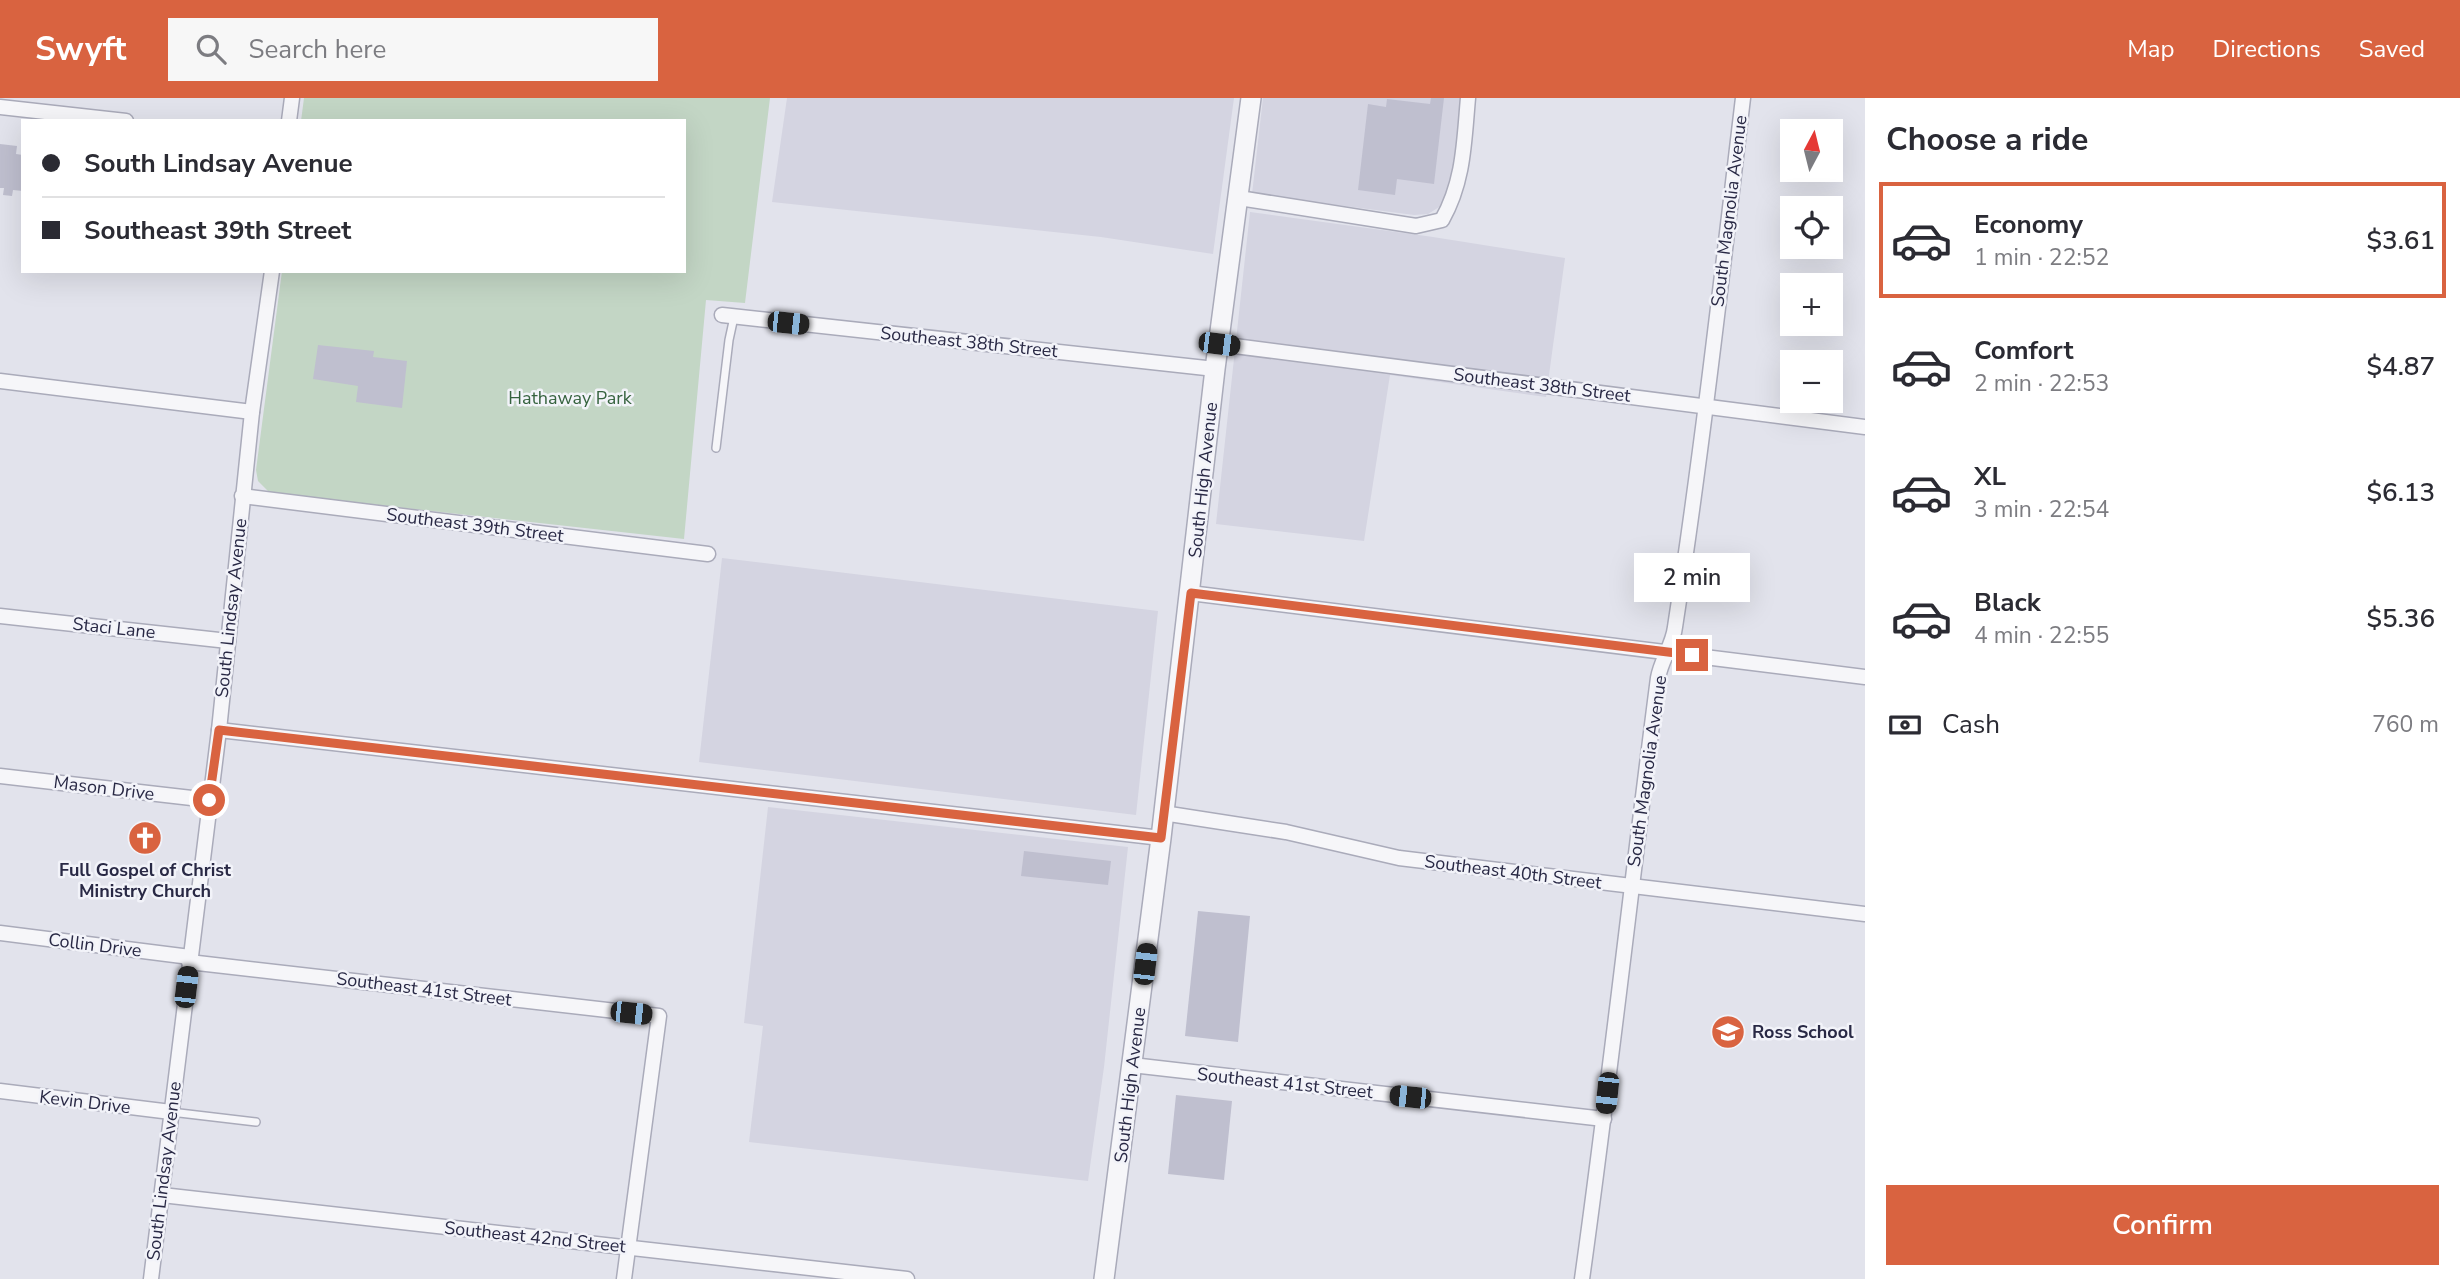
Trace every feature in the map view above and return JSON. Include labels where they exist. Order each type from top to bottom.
[{"type":"street","points":[[289,119],[292,98]]},
{"type":"street","name":"South High Avenue","points":[[1104,1279],[1191,593],[1215,369],[1251,98]]},
{"type":"street","points":[[1239,198],[1416,226],[1442,220],[1454,199],[1460,178],[1468,98]]},
{"type":"street","name":"South Magnolia Avenue","points":[[1582,1279],[1605,1119],[1631,885],[1659,673],[1675,633],[1706,405],[1742,98]]},
{"type":"street","points":[[0,107],[109,119]]},
{"type":"street","name":"South Lindsay Avenue","points":[[151,1279],[219,730],[252,412],[272,273]]},
{"type":"street","name":"Southeast 38th Street","points":[[728,316],[1215,369]]},
{"type":"street","name":"Southeast 38th Street","points":[[1219,344],[1865,427]]},
{"type":"street","points":[[0,381],[252,412]]},
{"type":"street","name":"Southeast 39th Street","points":[[242,496],[708,554]]},
{"type":"street","points":[[1191,593],[1865,677]]},
{"type":"street","name":"Staci Lane","points":[[0,616],[228,641]]},
{"type":"street","points":[[219,730],[1161,838]]},
{"type":"street","name":"Mason Drive","points":[[0,776],[209,800]]},
{"type":"street","name":"Southeast 40th Street","points":[[1163,813],[1286,832],[1399,858],[1865,914]]},
{"type":"street","name":"Collin Drive","points":[[0,933],[189,960]]},
{"type":"street","name":"Southeast 41st Street","points":[[189,960],[659,1016],[628,1247]]},
{"type":"street","name":"Southeast 41st Street","points":[[1132,1065],[1605,1119]]},
{"type":"street","name":"Kevin Drive","points":[[0,1091],[170,1112]]},
{"type":"street","name":"Southeast 42nd Street","points":[[162,1195],[907,1279]]},
{"type":"street","points":[[624,1279],[628,1247]]},
{"type":"lane","points":[[716,448],[729,340],[728,316]]},
{"type":"lane","points":[[170,1112],[256,1122]]},
{"type":"shaded area","points":[[787,98],[1234,98],[1213,254],[1101,237],[772,202]]},
{"type":"shaded area","points":[[1263,98],[1463,98],[1452,178],[1444,204],[1428,214],[1414,215],[1252,194]]},
{"type":"shaded area","points":[[1250,212],[1565,258],[1546,397],[1390,375],[1364,541],[1216,524]]},
{"type":"shaded area","points":[[722,558],[1158,611],[1136,815],[699,762]]},
{"type":"shaded area","points":[[768,807],[1128,847],[1104,1067],[1088,1181],[749,1142],[763,1026],[744,1023]]},
{"type":"green space","name":"Hathaway Park","points":[[304,98],[770,98],[745,303],[706,300],[684,539],[270,493],[258,481],[256,470],[282,273],[686,273],[686,119],[301,119]]},
{"type":"building","points":[[1431,98],[1444,98],[1434,184],[1397,179],[1395,195],[1358,190],[1368,104],[1386,107],[1387,99],[1430,104]]},
{"type":"building","points":[[0,144],[17,146],[16,154],[21,155],[21,191],[13,190],[12,196],[3,195],[4,188],[0,188]]},
{"type":"building","points":[[318,345],[374,351],[373,357],[407,361],[402,408],[356,402],[358,386],[313,379]]},
{"type":"building","points":[[1024,851],[1111,861],[1108,885],[1021,876]]},
{"type":"building","points":[[1198,911],[1250,916],[1238,1042],[1185,1036]]},
{"type":"building","points":[[1176,1095],[1232,1101],[1224,1180],[1168,1174]]},
{"type":"place","name":"Full Gospel of Christ Ministry Church","points":[[145,838]]},
{"type":"place","name":"Ross School","points":[[1728,1032]]},
{"type":"route","points":[[209,800],[219,730],[1161,838],[1191,593],[1692,655]]}]
